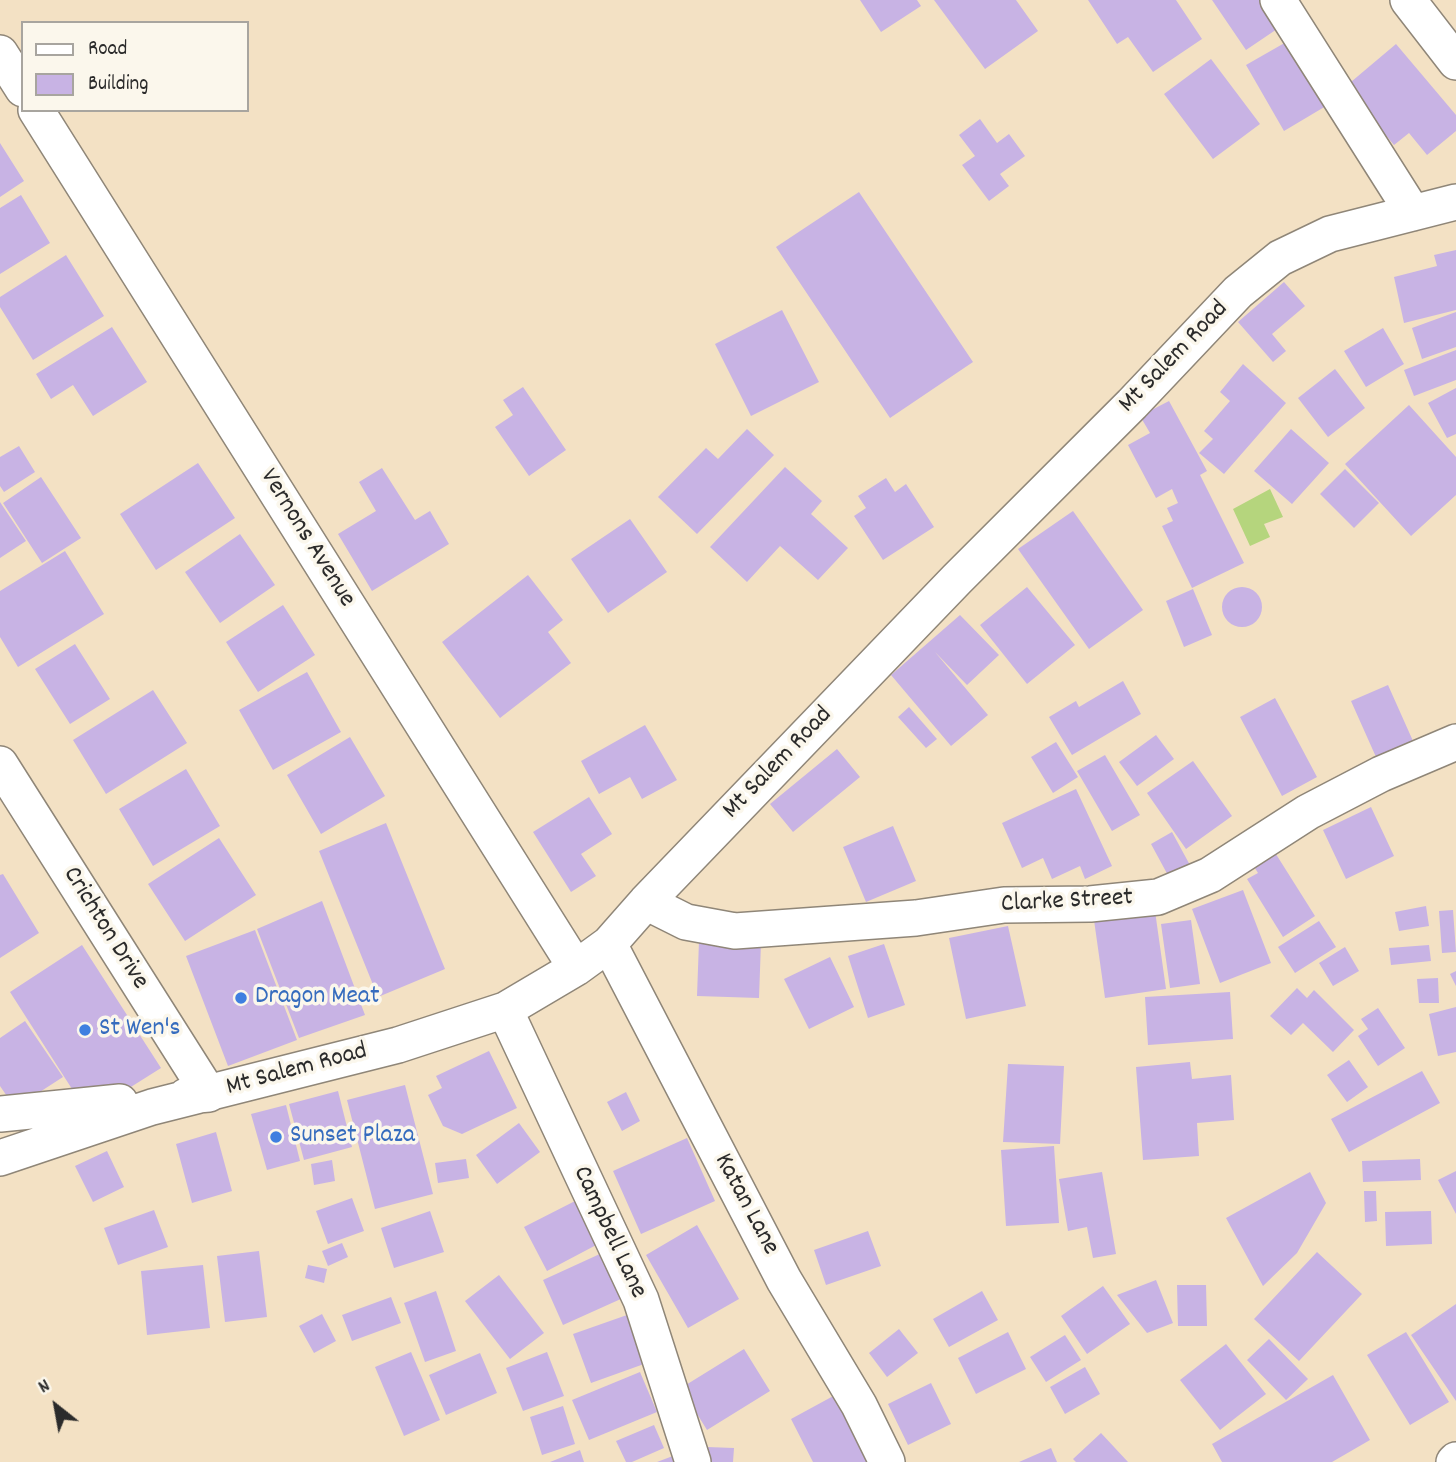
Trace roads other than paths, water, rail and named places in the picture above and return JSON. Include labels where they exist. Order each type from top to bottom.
[{"type":"street","points":[[1278,0],[1413,213]]},
{"type":"street","points":[[1408,0],[1456,62]]},
{"type":"street","points":[[0,53],[21,86]]},
{"type":"street","name":"Vernons Avenue","points":[[37,112],[576,968]]},
{"type":"street","name":"Mt Salem Road","points":[[0,1158],[152,1107],[398,1045],[505,1010],[576,968],[609,944],[646,902],[1238,292],[1280,258],[1330,234],[1456,202]]},
{"type":"street","name":"Clarke Street","points":[[646,902],[686,922],[735,930],[916,918],[1004,905],[1090,904],[1158,897],[1210,875],[1308,812],[1356,787],[1456,742]]},
{"type":"street","name":"Crichton Drive","points":[[0,764],[209,1094]]},
{"type":"street","name":"Katan Lane","points":[[609,944],[784,1280],[859,1405],[887,1462]]},
{"type":"street","name":"Campbell Lane","points":[[505,1010],[641,1300],[693,1462]]},
{"type":"street","points":[[0,1114],[209,1094]]},
{"type":"place","name":"Dragon Meat","points":[[241,998]]},
{"type":"place","name":"St Wen's","points":[[85,1030]]},
{"type":"place","name":"Sunset Plaza","points":[[276,1137]]}]
